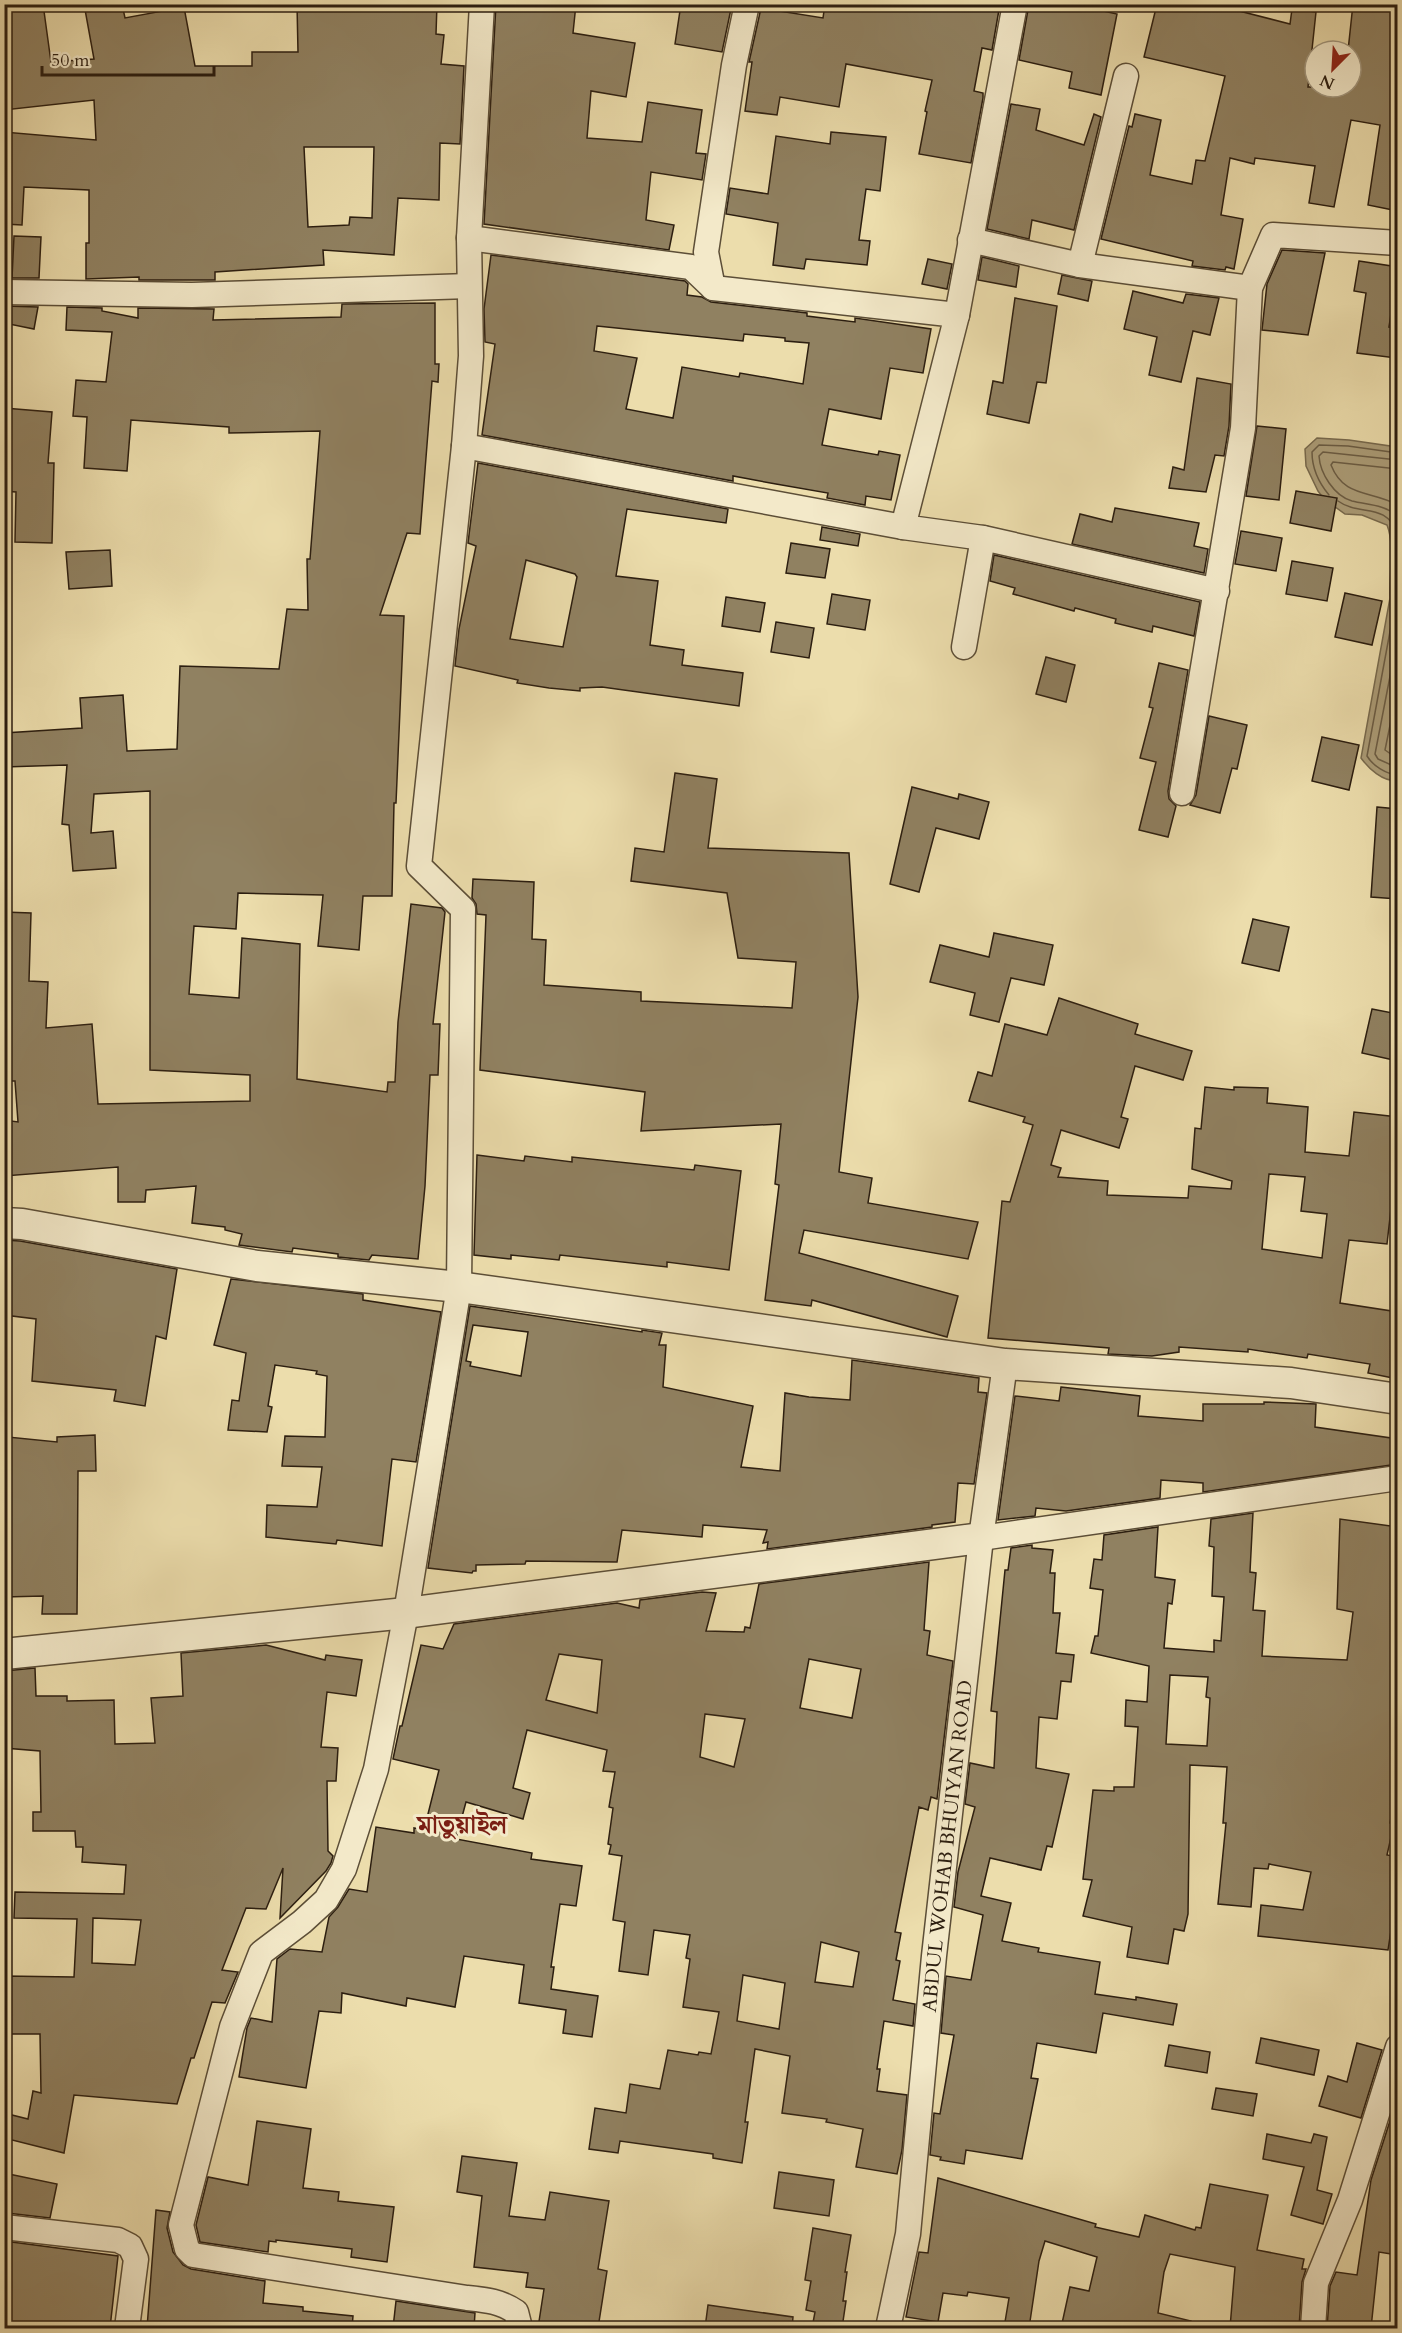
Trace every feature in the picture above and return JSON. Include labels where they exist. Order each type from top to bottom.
[{"type":"street","points":[[482,4],[469,238],[471,356],[464,446],[419,866],[463,909],[459,1287],[406,1613],[376,1769],[344,1869],[326,1900],[261,1953],[232,2027],[181,2224],[187,2249],[193,2255],[491,2300],[504,2304],[516,2312],[520,2328]]},
{"type":"street","points":[[713,288],[706,252],[734,65],[747,4]]},
{"type":"street","points":[[903,527],[957,315],[1015,4]]},
{"type":"street","points":[[1080,265],[1126,76]]},
{"type":"street","points":[[1182,793],[1243,429],[1250,288],[1273,235],[1398,243]]},
{"type":"street","points":[[469,238],[691,267],[713,288],[957,315]]},
{"type":"street","points":[[970,240],[1080,265],[1250,288]]},
{"type":"street","points":[[4,292],[192,295],[469,286]]},
{"type":"street","points":[[464,446],[903,527],[982,538],[1217,591]]},
{"type":"street","points":[[964,647],[982,538]]},
{"type":"street","points":[[4,1223],[22,1224],[257,1266],[459,1287],[1005,1364],[1291,1383],[1398,1399]]},
{"type":"street","name":"ABDUL WOHAB BHUIYAN ROAD","points":[[888,2328],[908,2234],[934,1956],[981,1538],[1005,1364]]},
{"type":"street","points":[[4,1654],[406,1613],[981,1538],[1398,1478]]},
{"type":"street","points":[[1313,2328],[1316,2283],[1350,2200],[1398,2047]]},
{"type":"street","points":[[4,2227],[118,2240],[130,2246],[136,2259],[127,2328]]},
{"type":"water","points":[[1317,438],[1397,447],[1397,781],[1376,774],[1361,758],[1390,598],[1389,533],[1387,525],[1362,515],[1345,514],[1324,499],[1306,466],[1305,449]]},
{"type":"building","points":[[4,4],[43,4],[51,62],[94,59],[84,4],[122,4],[125,18],[184,7],[195,66],[252,66],[252,52],[298,52],[297,4],[437,4],[436,34],[444,35],[441,64],[464,66],[460,144],[440,143],[439,200],[398,198],[394,255],[323,250],[324,265],[215,272],[215,280],[139,280],[139,277],[86,279],[89,190],[24,187],[22,225],[4,224],[4,132],[96,140],[94,100],[4,110]],"holes":[[[304,147],[374,147],[372,218],[350,217],[349,225],[308,227]]]},
{"type":"building","points":[[496,4],[576,4],[573,33],[635,43],[626,97],[591,91],[587,138],[642,142],[648,102],[702,110],[696,153],[706,154],[702,180],[651,172],[646,220],[674,225],[669,250],[484,224]]},
{"type":"building","points":[[681,4],[732,4],[722,52],[675,44]]},
{"type":"building","points":[[825,4],[1000,4],[992,50],[982,48],[974,91],[983,93],[983,98],[971,163],[919,154],[932,80],[846,64],[839,107],[780,97],[777,115],[745,111],[752,62],[749,62],[761,8],[823,18]]},
{"type":"building","points":[[1029,4],[1085,4],[1085,7],[1117,14],[1101,95],[1069,88],[1072,72],[1019,60]]},
{"type":"building","points":[[1157,4],[1212,4],[1290,24],[1292,9],[1316,12],[1313,39],[1303,39],[1303,99],[1363,99],[1363,39],[1349,39],[1353,4],[1398,4],[1398,211],[1368,205],[1380,125],[1351,120],[1334,207],[1309,203],[1315,166],[1255,158],[1254,164],[1230,158],[1221,215],[1243,219],[1234,269],[1192,266],[1193,261],[1101,239],[1129,126],[1132,127],[1135,114],[1161,120],[1150,175],[1192,184],[1196,160],[1205,161],[1225,76],[1144,57]]},
{"type":"building","points":[[1011,104],[1040,109],[1036,130],[1084,145],[1094,114],[1101,117],[1074,230],[1032,220],[1029,239],[987,229]]},
{"type":"building","points":[[831,132],[886,137],[880,191],[866,189],[859,240],[870,241],[867,265],[806,259],[804,269],[773,265],[778,223],[726,214],[730,188],[768,194],[776,136],[830,144]]},
{"type":"building","points":[[14,236],[41,237],[39,278],[12,278]]},
{"type":"building","points":[[1282,250],[1325,253],[1308,335],[1262,330],[1267,284]]},
{"type":"building","points":[[491,255],[685,281],[688,284],[687,295],[702,297],[711,302],[807,313],[807,316],[855,322],[855,318],[931,329],[923,373],[890,368],[881,419],[829,409],[822,445],[878,455],[879,451],[900,455],[891,500],[866,496],[865,505],[827,498],[828,493],[733,476],[733,481],[482,435],[495,344],[485,342],[484,309]],"holes":[[[597,326],[743,341],[744,334],[809,343],[803,384],[740,373],[739,377],[682,367],[673,418],[626,409],[637,358],[594,351]]]},
{"type":"building","points":[[982,257],[1019,266],[1016,287],[978,280]]},
{"type":"building","points":[[928,259],[952,264],[947,289],[922,284]]},
{"type":"building","points":[[1359,261],[1398,267],[1389,327],[1398,328],[1396,358],[1357,353],[1366,293],[1354,291]]},
{"type":"building","points":[[1062,275],[1092,281],[1088,301],[1058,294]]},
{"type":"building","points":[[1133,291],[1183,303],[1186,294],[1219,298],[1210,335],[1193,331],[1181,382],[1149,375],[1157,337],[1124,329]]},
{"type":"building","points":[[1015,298],[1057,306],[1046,383],[1037,382],[1029,423],[987,414],[993,381],[1003,383]]},
{"type":"building","points":[[435,303],[435,364],[439,364],[438,382],[432,381],[420,534],[407,533],[380,615],[404,616],[396,803],[394,803],[392,896],[363,896],[359,950],[318,946],[323,895],[238,893],[236,929],[194,926],[189,994],[239,998],[242,938],[300,944],[297,1079],[387,1092],[388,1082],[395,1082],[398,1022],[411,904],[442,908],[445,912],[433,1024],[440,1024],[438,1075],[430,1075],[425,1186],[418,1259],[372,1255],[369,1260],[338,1257],[338,1254],[293,1248],[292,1252],[239,1245],[242,1234],[225,1230],[225,1227],[192,1223],[196,1186],[146,1190],[145,1202],[118,1202],[118,1167],[4,1176],[4,1120],[18,1122],[15,1081],[4,1081],[4,912],[31,913],[29,981],[48,982],[46,1028],[92,1024],[98,1104],[250,1101],[250,1075],[150,1070],[150,791],[94,794],[91,833],[113,831],[116,868],[73,871],[69,825],[62,824],[67,765],[4,767],[4,733],[82,728],[80,698],[123,695],[127,751],[177,749],[180,666],[279,669],[287,609],[308,610],[307,559],[310,559],[320,431],[229,433],[229,427],[131,420],[127,471],[84,468],[87,417],[73,416],[76,380],[106,382],[112,332],[66,330],[67,307],[102,308],[102,311],[138,318],[138,308],[214,309],[213,320],[341,317],[342,304]]},
{"type":"building","points":[[4,306],[38,307],[34,329],[4,323]]},
{"type":"building","points":[[1197,378],[1231,384],[1229,426],[1224,456],[1215,455],[1206,492],[1169,488],[1173,467],[1184,470]]},
{"type":"building","points":[[4,408],[52,412],[48,463],[54,463],[52,543],[15,542],[16,492],[4,491]]},
{"type":"building","points":[[1257,426],[1286,429],[1279,500],[1246,496]]},
{"type":"building","points":[[478,463],[728,509],[726,523],[627,509],[616,576],[658,581],[650,645],[684,650],[682,665],[743,673],[739,706],[602,687],[580,688],[580,691],[549,688],[517,683],[518,680],[455,666],[459,629],[476,546],[468,543]],"holes":[[[526,560],[575,574],[577,577],[563,647],[510,639]]]},
{"type":"building","points":[[1296,491],[1337,498],[1331,531],[1290,523]]},
{"type":"building","points":[[1115,508],[1199,523],[1194,546],[1208,549],[1204,573],[1072,544],[1080,514],[1112,522]]},
{"type":"building","points":[[822,527],[860,534],[858,546],[820,540]]},
{"type":"building","points":[[1241,531],[1282,538],[1276,571],[1235,564]]},
{"type":"building","points":[[791,543],[830,549],[825,578],[786,573]]},
{"type":"building","points":[[110,550],[112,586],[69,589],[66,552]]},
{"type":"building","points":[[994,555],[1200,602],[1194,636],[1153,626],[1152,632],[1115,623],[1116,619],[1075,608],[1074,611],[1013,594],[1015,588],[990,581]]},
{"type":"building","points":[[1292,561],[1333,568],[1327,601],[1286,594]]},
{"type":"building","points":[[1345,593],[1382,601],[1372,645],[1335,637]]},
{"type":"building","points":[[832,594],[870,600],[865,630],[827,624]]},
{"type":"building","points":[[726,597],[765,603],[760,632],[722,626]]},
{"type":"building","points":[[776,622],[814,628],[809,658],[771,652]]},
{"type":"building","points":[[1046,657],[1075,665],[1066,702],[1036,694]]},
{"type":"building","points":[[1159,663],[1188,670],[1168,791],[1169,799],[1176,806],[1168,837],[1139,830],[1156,762],[1140,758],[1153,708],[1149,707]]},
{"type":"building","points":[[1209,716],[1247,725],[1237,769],[1232,768],[1220,813],[1190,805],[1196,795]]},
{"type":"building","points":[[1322,737],[1359,745],[1349,790],[1312,781]]},
{"type":"building","points":[[675,773],[717,779],[708,848],[849,853],[858,997],[839,1172],[872,1178],[868,1203],[978,1222],[968,1259],[804,1230],[799,1253],[958,1296],[947,1337],[812,1300],[811,1306],[765,1300],[779,1185],[775,1184],[781,1124],[641,1131],[645,1092],[480,1070],[486,915],[477,914],[476,904],[472,898],[473,879],[534,882],[532,939],[546,940],[544,985],[641,992],[641,1001],[792,1008],[796,962],[738,958],[727,893],[631,881],[635,848],[664,852]]},
{"type":"building","points":[[912,787],[958,799],[959,794],[989,802],[979,839],[936,828],[919,892],[890,884]]},
{"type":"building","points":[[1377,807],[1398,809],[1398,899],[1371,897]]},
{"type":"building","points":[[1253,919],[1289,927],[1279,971],[1242,963]]},
{"type":"building","points":[[994,933],[1053,945],[1044,985],[1011,978],[999,1022],[970,1015],[975,993],[930,982],[940,945],[989,957]]},
{"type":"building","points":[[1059,998],[1138,1024],[1135,1034],[1192,1051],[1183,1080],[1135,1066],[1121,1117],[1128,1119],[1119,1148],[1061,1130],[1051,1165],[1061,1168],[1058,1177],[1108,1181],[1107,1195],[1188,1198],[1189,1186],[1231,1189],[1232,1181],[1192,1169],[1195,1128],[1201,1129],[1205,1087],[1234,1090],[1234,1087],[1268,1088],[1267,1103],[1308,1107],[1305,1152],[1349,1156],[1354,1112],[1398,1117],[1398,1192],[1393,1191],[1387,1244],[1349,1240],[1340,1303],[1398,1312],[1398,1379],[1368,1373],[1370,1364],[1308,1354],[1307,1358],[1248,1349],[1248,1352],[1179,1347],[1179,1352],[1152,1356],[1127,1355],[1108,1354],[1109,1348],[988,1338],[1002,1201],[1010,1202],[1033,1125],[1023,1122],[1025,1117],[969,1101],[978,1072],[992,1076],[1005,1024],[1047,1035]],"holes":[[[1269,1174],[1305,1177],[1301,1211],[1327,1214],[1322,1258],[1262,1249]]]},
{"type":"building","points":[[1372,1009],[1398,1014],[1398,1061],[1362,1053]]},
{"type":"building","points":[[477,1155],[524,1161],[525,1156],[572,1162],[572,1157],[694,1170],[695,1165],[741,1171],[729,1270],[667,1262],[667,1267],[560,1255],[559,1260],[511,1255],[511,1259],[474,1255]]},
{"type":"building","points":[[4,1240],[177,1269],[166,1339],[156,1336],[145,1406],[114,1401],[116,1390],[32,1381],[36,1319],[4,1315]]},
{"type":"building","points":[[231,1279],[363,1294],[363,1300],[441,1312],[416,1462],[392,1459],[382,1546],[337,1540],[336,1544],[266,1537],[267,1505],[317,1507],[322,1467],[282,1466],[285,1436],[325,1437],[327,1376],[316,1374],[317,1371],[275,1365],[268,1406],[272,1407],[267,1432],[228,1430],[232,1400],[239,1401],[246,1353],[214,1345]]},
{"type":"building","points":[[470,1306],[662,1333],[659,1345],[666,1345],[663,1387],[753,1406],[741,1467],[780,1471],[785,1393],[850,1400],[852,1360],[979,1378],[978,1392],[987,1393],[974,1484],[958,1483],[955,1522],[767,1549],[768,1542],[763,1543],[767,1530],[703,1525],[702,1537],[622,1530],[617,1562],[526,1561],[525,1564],[476,1565],[476,1571],[472,1573],[428,1568]],"holes":[[[473,1325],[528,1332],[521,1376],[470,1366],[471,1362],[466,1361]]]},
{"type":"building","points":[[1061,1387],[1140,1396],[1138,1416],[1203,1421],[1203,1404],[1264,1404],[1264,1402],[1316,1404],[1315,1427],[1398,1439],[1398,1464],[1203,1492],[1203,1483],[1161,1480],[1160,1498],[1066,1511],[1036,1508],[1035,1516],[998,1520],[1015,1396],[1059,1401]]},
{"type":"building","points":[[95,1435],[96,1471],[78,1471],[77,1614],[42,1614],[43,1596],[4,1597],[4,1477],[8,1437],[57,1442],[57,1437]]},
{"type":"building","points":[[1253,1513],[1250,1572],[1256,1573],[1253,1610],[1265,1611],[1262,1656],[1347,1660],[1353,1612],[1337,1609],[1340,1519],[1398,1527],[1398,1781],[1390,1823],[1394,1824],[1387,1855],[1398,1857],[1398,1885],[1388,1950],[1258,1936],[1261,1905],[1303,1910],[1311,1872],[1269,1864],[1268,1869],[1254,1868],[1251,1907],[1218,1904],[1226,1823],[1223,1823],[1227,1767],[1190,1765],[1188,1914],[1184,1931],[1174,1929],[1168,1964],[1127,1957],[1132,1927],[1083,1916],[1092,1880],[1083,1879],[1093,1790],[1114,1791],[1114,1787],[1134,1787],[1138,1727],[1125,1726],[1126,1700],[1147,1702],[1149,1666],[1091,1653],[1095,1636],[1098,1636],[1103,1590],[1090,1588],[1094,1559],[1102,1560],[1104,1535],[1158,1527],[1155,1577],[1175,1580],[1172,1604],[1168,1603],[1164,1648],[1214,1652],[1214,1640],[1221,1641],[1224,1597],[1212,1596],[1214,1547],[1209,1546],[1211,1519]],"holes":[[[1170,1675],[1208,1677],[1206,1697],[1210,1698],[1207,1746],[1166,1744]]]},
{"type":"building","points":[[1032,1545],[1032,1548],[1053,1550],[1050,1573],[1055,1573],[1053,1613],[1060,1613],[1056,1653],[1074,1655],[1071,1682],[1061,1681],[1057,1719],[1039,1717],[1036,1768],[1069,1774],[1052,1847],[1047,1846],[1041,1870],[990,1858],[981,1896],[1011,1903],[1002,1941],[1039,1948],[1038,1952],[1100,1962],[1095,1994],[1136,2000],[1136,1997],[1177,2004],[1173,2025],[1103,2013],[1096,2053],[1037,2043],[1031,2078],[1038,2079],[1022,2159],[966,2150],[964,2164],[940,2160],[941,2157],[930,2155],[934,2113],[940,2114],[954,2035],[941,2033],[946,1976],[971,1980],[983,1915],[954,1907],[958,1872],[975,1807],[965,1804],[970,1763],[994,1768],[997,1712],[991,1711],[1005,1570],[1008,1570],[1011,1548]]},
{"type":"building","points":[[929,1562],[924,1630],[930,1631],[927,1655],[953,1661],[937,1799],[931,1797],[928,1810],[919,1807],[895,1932],[901,1933],[896,1960],[900,1961],[893,2000],[915,2004],[913,2026],[884,2021],[877,2069],[880,2069],[877,2091],[907,2095],[902,2150],[897,2174],[856,2167],[863,2129],[826,2122],[827,2119],[782,2113],[790,2056],[755,2049],[742,2163],[713,2158],[713,2154],[620,2141],[618,2153],[589,2149],[595,2108],[626,2113],[630,2084],[660,2089],[668,2050],[698,2055],[699,2052],[711,2054],[719,2012],[683,2007],[690,1959],[686,1958],[690,1935],[654,1930],[648,1975],[619,1971],[625,1922],[613,1920],[622,1856],[609,1854],[611,1845],[608,1844],[613,1808],[609,1807],[615,1772],[603,1771],[607,1750],[527,1730],[513,1788],[530,1793],[523,1819],[466,1802],[456,1839],[532,1853],[531,1859],[582,1866],[576,1906],[560,1904],[551,1967],[554,1967],[551,1989],[598,1996],[592,2037],[563,2033],[566,2010],[519,2003],[524,1965],[464,1956],[455,2007],[407,1998],[406,2006],[342,1993],[341,2013],[319,2011],[306,2088],[239,2077],[247,2028],[251,2018],[272,2022],[277,1959],[290,1949],[322,1952],[329,1917],[349,1889],[367,1892],[376,1827],[414,1833],[414,1828],[424,1830],[439,1770],[393,1759],[421,1645],[443,1649],[454,1624],[617,1603],[639,1608],[640,1600],[702,1592],[716,1593],[706,1631],[744,1632],[745,1627],[750,1628],[759,1584]],"holes":[[[559,1654],[602,1660],[597,1713],[546,1700]],[[809,1659],[861,1669],[852,1718],[800,1708]],[[705,1714],[745,1719],[734,1767],[700,1757]],[[821,1942],[859,1952],[853,1987],[815,1982]],[[743,1975],[785,1983],[779,2029],[737,2021]]]},
{"type":"building","points":[[266,1645],[325,1660],[326,1655],[362,1660],[356,1696],[327,1692],[321,1747],[338,1748],[336,1781],[327,1781],[328,1851],[333,1856],[331,1863],[280,1918],[283,1868],[266,1909],[246,1908],[222,1970],[238,1972],[225,2003],[212,2002],[177,2104],[74,2095],[64,2153],[4,2138],[4,2113],[28,2119],[33,2091],[41,2093],[40,2034],[10,2034],[9,2014],[4,2013],[4,1976],[74,1977],[77,1919],[14,1918],[15,1892],[124,1894],[126,1865],[82,1862],[83,1847],[76,1847],[75,1831],[33,1831],[33,1812],[41,1812],[40,1751],[4,1748],[4,1671],[35,1668],[36,1696],[67,1696],[67,1701],[114,1700],[115,1744],[155,1743],[151,1698],[183,1696],[181,1653]],"holes":[[[93,1918],[141,1920],[135,1965],[92,1963]]]},
{"type":"building","points":[[1261,2038],[1319,2050],[1314,2075],[1256,2063]]},
{"type":"building","points":[[1357,2043],[1382,2050],[1361,2118],[1319,2106],[1328,2076],[1347,2082]]},
{"type":"building","points":[[1169,2045],[1210,2052],[1207,2073],[1165,2066]]},
{"type":"building","points":[[1216,2088],[1257,2094],[1253,2116],[1212,2109]]},
{"type":"building","points":[[1398,2096],[1398,2255],[1379,2252],[1371,2328],[1327,2328],[1330,2286],[1336,2272],[1357,2275],[1371,2180]]},
{"type":"building","points":[[257,2121],[311,2129],[303,2188],[339,2192],[338,2201],[394,2207],[387,2262],[351,2257],[352,2249],[276,2240],[276,2242],[269,2241],[268,2252],[200,2242],[196,2225],[208,2177],[248,2185]]},
{"type":"building","points":[[1267,2134],[1311,2143],[1314,2134],[1327,2137],[1317,2190],[1332,2194],[1323,2224],[1291,2215],[1304,2167],[1263,2159]]},
{"type":"building","points":[[462,2156],[517,2163],[509,2216],[545,2220],[550,2192],[609,2201],[598,2269],[607,2271],[598,2328],[538,2328],[544,2289],[526,2287],[528,2273],[474,2267],[482,2196],[457,2192]]},
{"type":"building","points":[[779,2172],[834,2180],[829,2216],[774,2208]]},
{"type":"building","points":[[4,2173],[57,2184],[50,2218],[4,2211]]},
{"type":"building","points":[[938,2178],[1096,2224],[1095,2227],[1139,2237],[1145,2215],[1195,2230],[1196,2227],[1201,2228],[1210,2184],[1268,2195],[1257,2250],[1304,2259],[1302,2269],[1306,2269],[1302,2282],[1299,2328],[1230,2328],[1235,2267],[1170,2254],[1164,2272],[1158,2313],[1191,2321],[1190,2328],[1061,2328],[1070,2287],[1089,2291],[1097,2257],[1045,2241],[1039,2261],[1029,2328],[1004,2328],[1009,2298],[968,2292],[967,2296],[943,2293],[938,2322],[906,2317],[919,2252],[928,2253]]},
{"type":"building","points":[[156,2210],[170,2212],[167,2228],[173,2252],[183,2265],[191,2269],[265,2281],[263,2303],[303,2307],[303,2311],[353,2316],[352,2328],[147,2328]]},
{"type":"building","points":[[813,2228],[851,2235],[845,2272],[847,2272],[843,2301],[846,2301],[842,2328],[812,2328],[815,2312],[806,2310],[811,2281],[805,2280]]},
{"type":"building","points":[[4,2241],[118,2256],[110,2328],[4,2328]]},
{"type":"building","points":[[396,2301],[475,2313],[474,2328],[393,2328]]},
{"type":"building","points":[[708,2305],[793,2317],[792,2328],[705,2328]]},
{"type":"district","name":"মাতুয়াইল","points":[[462,1824]]}]
